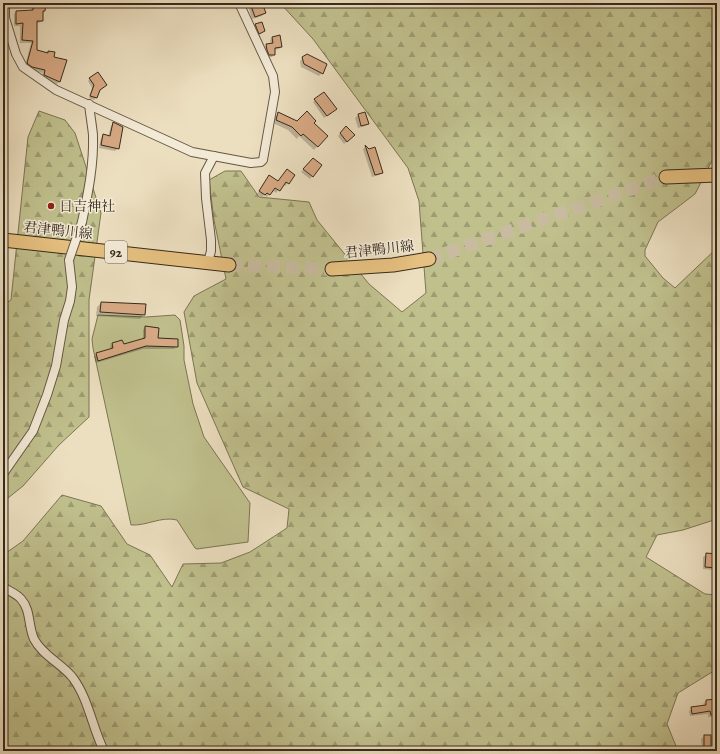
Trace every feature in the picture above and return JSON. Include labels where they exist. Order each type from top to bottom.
[{"type":"main road","points":[[666,177],[717,174]]},
{"type":"main road","name":"君津鴨川線","points":[[3,240],[229,265]]},
{"type":"main road","name":"君津鴨川線","points":[[332,269],[393,265],[429,259]]},
{"type":"street","points":[[4,3],[5,18],[16,54],[23,67],[56,90],[192,152],[252,163],[261,162],[263,160],[275,92],[273,76],[239,3]]},
{"type":"street","points":[[3,474],[33,431],[54,374],[72,287],[69,260],[82,222],[88,197],[92,166],[93,135],[88,104]]},
{"type":"street","points":[[208,262],[211,251],[211,240],[206,198],[205,173],[214,156]]},
{"type":"street","points":[[3,587],[21,598],[26,606],[34,638],[40,647],[72,677],[83,694],[94,728],[104,751]]},
{"type":"green space","points":[[280,3],[717,3],[717,151],[695,194],[658,222],[645,250],[645,256],[663,278],[675,288],[717,248],[717,519],[683,530],[657,535],[646,557],[705,594],[717,595],[717,669],[678,693],[667,724],[678,751],[3,751],[3,555],[23,541],[62,495],[101,506],[127,544],[150,555],[172,587],[183,564],[221,563],[250,552],[287,528],[289,509],[243,487],[197,383],[184,312],[194,296],[226,279],[214,220],[209,180],[225,171],[241,171],[259,197],[309,202],[317,220],[369,284],[402,312],[426,293],[419,201],[408,168],[313,39]]},
{"type":"green space","points":[[39,111],[65,120],[75,133],[101,213],[89,300],[89,417],[59,445],[23,486],[3,502],[3,305],[11,300],[28,137]]},
{"type":"green space","points":[[98,315],[146,317],[175,315],[180,320],[184,346],[184,360],[193,404],[204,437],[250,503],[248,542],[197,549],[177,520],[165,519],[131,525],[93,348],[92,339]]},
{"type":"building","points":[[34,3],[46,3],[45,11],[43,11],[43,21],[37,21],[37,50],[48,53],[48,51],[55,52],[54,57],[67,60],[60,82],[44,75],[45,70],[32,67],[27,63],[33,41],[22,40],[23,23],[16,24],[16,11],[33,10]]},
{"type":"building","points":[[250,3],[262,3],[266,13],[255,17]]},
{"type":"building","points":[[262,22],[265,31],[259,34],[255,24]]},
{"type":"building","points":[[280,35],[282,47],[275,48],[275,55],[269,55],[266,44],[273,43],[272,37]]},
{"type":"building","points":[[307,54],[327,64],[323,74],[304,64],[302,57]]},
{"type":"building","points":[[98,72],[107,85],[100,90],[97,98],[90,96],[94,85],[89,78]]},
{"type":"building","points":[[324,92],[337,109],[327,116],[314,99]]},
{"type":"building","points":[[307,111],[316,121],[314,123],[328,136],[318,147],[303,134],[301,136],[292,127],[276,120],[278,112],[297,121]]},
{"type":"building","points":[[365,112],[369,124],[361,126],[358,114]]},
{"type":"building","points":[[113,122],[123,127],[119,149],[101,145],[103,134],[110,136]]},
{"type":"building","points":[[346,126],[355,135],[347,142],[340,133]]},
{"type":"building","points":[[365,145],[369,149],[375,147],[383,173],[375,175]]},
{"type":"building","points":[[313,158],[322,165],[313,177],[303,169]]},
{"type":"building","points":[[287,169],[295,175],[289,184],[286,182],[280,191],[275,188],[270,195],[267,193],[265,195],[259,191],[269,175],[278,181]]},
{"type":"building","points":[[101,302],[146,304],[145,315],[100,312]]},
{"type":"building","points":[[145,326],[159,328],[158,338],[178,339],[178,347],[146,346],[98,361],[96,353],[113,348],[112,343],[122,340],[124,344],[145,338]]},
{"type":"building","points":[[706,553],[717,554],[717,568],[705,567]]},
{"type":"building","points":[[717,699],[717,714],[711,715],[710,711],[692,714],[691,707],[706,705],[706,700]]},
{"type":"building","points":[[704,735],[711,735],[711,751],[704,751]]},
{"type":"tunnel","points":[[429,259],[666,177]]},
{"type":"tunnel","points":[[229,265],[332,269]]},
{"type":"place","name":"日吉神社","points":[[51,206]]}]
